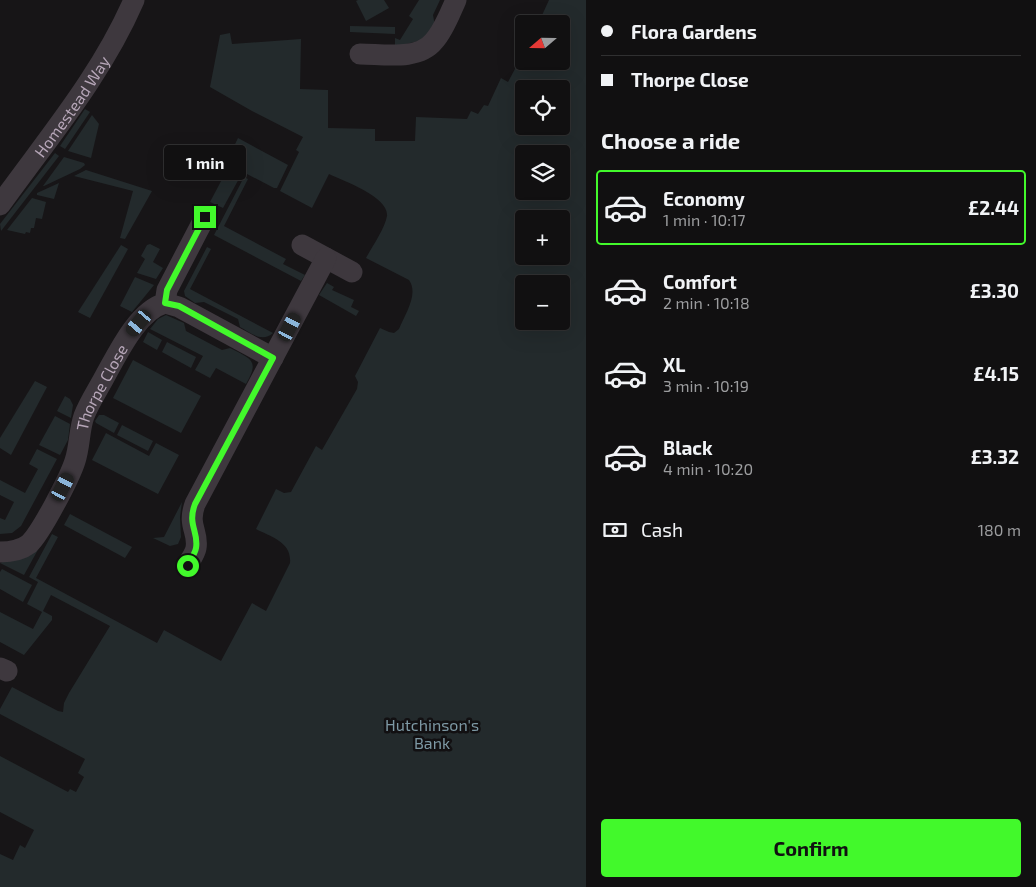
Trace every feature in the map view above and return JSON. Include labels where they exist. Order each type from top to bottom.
[{"type":"street","name":"Homestead Way","points":[[0,205],[94,76],[117,36],[134,0]]},
{"type":"street","points":[[360,54],[408,54],[421,51],[434,42],[456,0]]},
{"type":"street","points":[[205,217],[167,290],[165,303],[179,306],[273,358]]},
{"type":"street","points":[[302,245],[352,272]]},
{"type":"street","points":[[188,566],[196,547],[191,516],[195,504],[326,258]]},
{"type":"street","name":"Thorpe Close","points":[[0,552],[11,552],[20,549],[29,544],[38,534],[71,472],[76,458],[84,415],[118,353],[130,334],[148,312],[165,303]]},
{"type":"green space","points":[[384,0],[389,8],[366,21],[356,1]]},
{"type":"green space","points":[[419,0],[440,0],[433,15],[435,26],[426,39],[395,47],[395,38],[400,40],[413,19],[409,16]]},
{"type":"green space","name":"Hutchinson's Bank","points":[[549,0],[586,0],[586,887],[0,887],[0,854],[13,860],[20,845],[25,848],[34,830],[0,812],[0,756],[68,792],[70,789],[76,792],[84,777],[78,773],[85,759],[0,714],[0,709],[12,687],[63,712],[64,703],[69,693],[110,626],[51,595],[43,611],[52,616],[52,620],[24,655],[0,642],[0,612],[33,629],[42,612],[27,604],[38,582],[29,577],[52,534],[58,537],[36,578],[157,643],[164,630],[221,661],[252,603],[266,611],[290,563],[288,550],[284,545],[256,529],[276,489],[284,493],[291,492],[316,446],[322,450],[357,389],[358,382],[355,376],[380,328],[394,333],[399,329],[412,298],[412,286],[409,280],[366,258],[386,221],[386,209],[381,202],[364,190],[329,174],[312,208],[280,191],[299,152],[296,150],[303,137],[210,87],[220,35],[230,33],[232,44],[301,39],[300,89],[328,90],[328,128],[375,129],[375,141],[415,141],[416,117],[467,119],[471,111],[478,114],[484,105],[488,106],[501,78],[508,82],[515,69],[570,70],[570,15],[542,15]]},
{"type":"green space","points":[[350,26],[395,27],[395,34],[350,32]]},
{"type":"green space","points":[[85,109],[90,112],[65,149],[60,146]]},
{"type":"green space","points":[[92,115],[99,124],[91,158],[68,151]]},
{"type":"green space","points":[[238,138],[288,165],[277,188],[226,163]]},
{"type":"green space","points":[[55,153],[59,156],[1,231],[0,224]]},
{"type":"green space","points":[[64,157],[84,163],[85,165],[43,186]]},
{"type":"green space","points":[[228,168],[241,175],[223,208],[210,202]]},
{"type":"green space","points":[[86,170],[152,191],[125,239],[120,238],[133,191],[74,176]]},
{"type":"green space","points":[[244,177],[248,179],[224,226],[286,259],[283,264],[305,275],[301,281],[214,235]]},
{"type":"green space","points":[[59,183],[54,199],[37,195],[37,193]]},
{"type":"green space","points":[[32,198],[46,202],[42,219],[36,218],[34,228],[31,228],[30,233],[26,232],[25,234],[7,230]]},
{"type":"green space","points":[[150,244],[160,249],[153,262],[163,268],[156,279],[137,273],[145,259],[141,256],[147,245]]},
{"type":"green space","points":[[121,245],[128,249],[90,318],[78,312]]},
{"type":"green space","points":[[207,247],[211,249],[190,289],[273,333],[269,336],[256,336],[240,327],[238,319],[204,302],[195,303],[185,296],[184,291]]},
{"type":"green space","points":[[135,277],[154,285],[132,312],[120,306]]},
{"type":"green space","points":[[327,283],[334,287],[332,290],[354,300],[351,307],[359,311],[356,316],[319,295]]},
{"type":"green space","points":[[166,315],[184,323],[186,331],[222,350],[230,348],[248,358],[253,365],[246,384],[216,368],[210,378],[195,370],[203,356],[150,329],[158,319]]},
{"type":"green space","points":[[148,332],[162,340],[157,350],[143,342]]},
{"type":"green space","points":[[167,342],[196,357],[191,368],[162,352]]},
{"type":"green space","points":[[133,360],[201,396],[181,433],[113,398]]},
{"type":"green space","points":[[35,381],[47,387],[11,455],[0,448],[0,438]]},
{"type":"green space","points":[[65,396],[70,399],[73,405],[71,418],[57,411]]},
{"type":"green space","points":[[99,415],[104,415],[119,423],[114,433],[96,423],[95,421]]},
{"type":"green space","points":[[55,416],[70,424],[68,440],[60,455],[39,445]]},
{"type":"green space","points":[[122,425],[153,441],[148,451],[117,435]]},
{"type":"green space","points":[[106,433],[149,456],[156,443],[179,455],[158,494],[92,460]]},
{"type":"green space","points":[[37,449],[57,459],[21,526],[12,533],[0,534],[0,518],[5,520],[14,502],[0,495],[0,480],[25,493],[38,469],[29,464]]},
{"type":"green space","points":[[182,502],[180,517],[181,537],[178,544],[170,546],[153,538],[164,537]]},
{"type":"green space","points":[[70,514],[132,547],[125,558],[64,525]]},
{"type":"green space","points":[[40,546],[24,575],[0,563]]},
{"type":"green space","points":[[2,569],[32,585],[23,602],[0,589],[0,572]]},
{"type":"route","points":[[188,566],[196,547],[191,516],[195,504],[273,358],[179,306],[165,303],[167,290],[205,217]]}]
